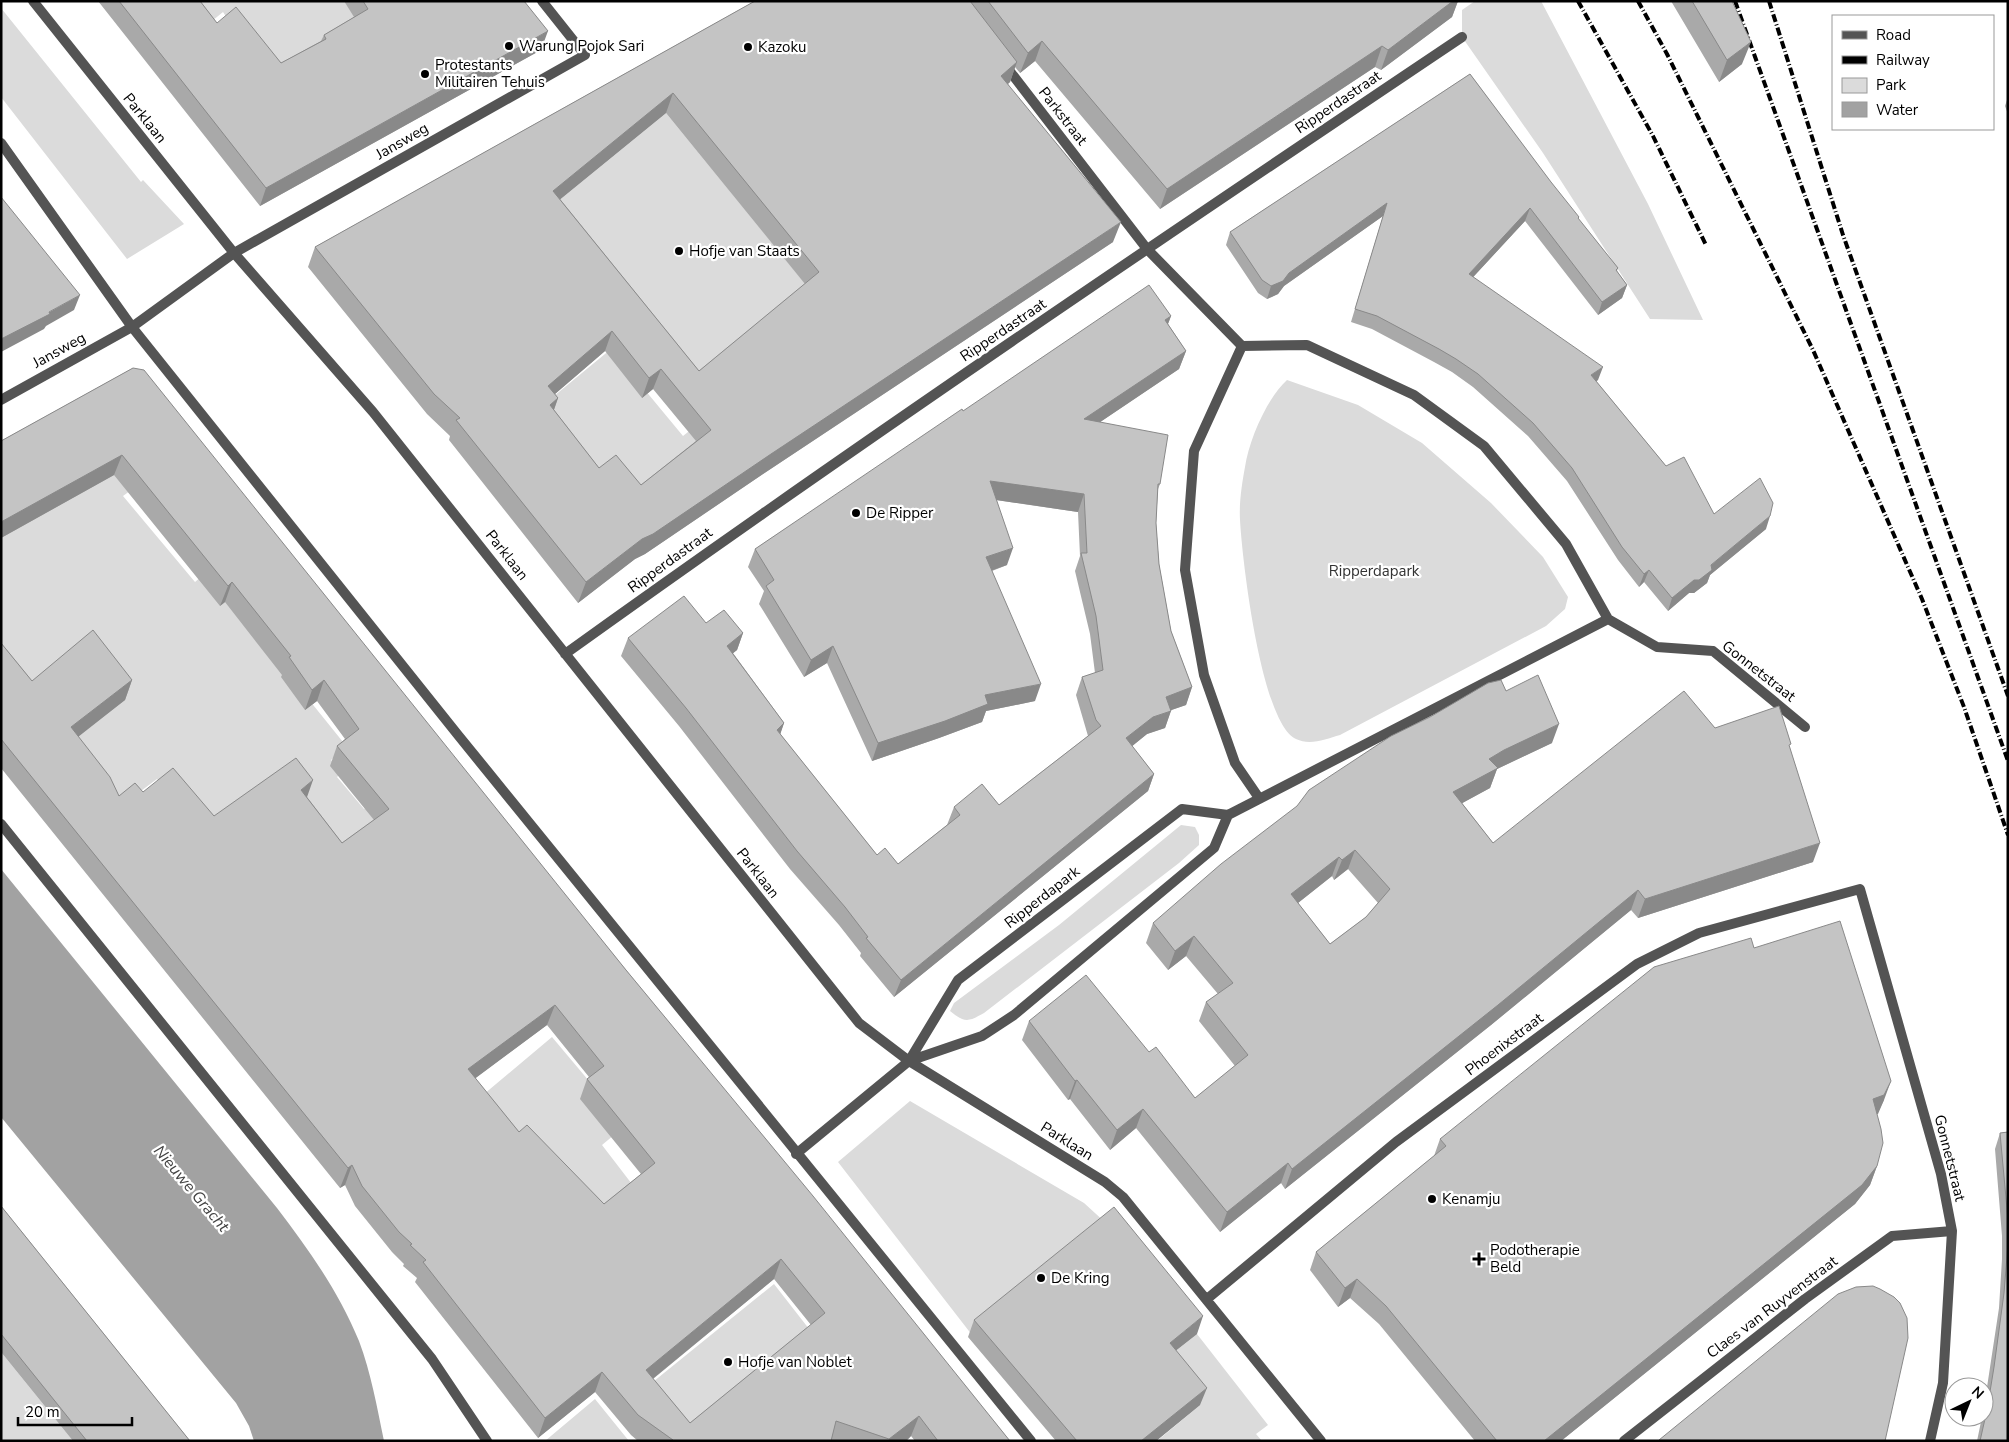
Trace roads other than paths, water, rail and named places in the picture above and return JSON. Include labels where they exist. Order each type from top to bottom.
[{"type":"street","name":"Parklaan","points":[[33,1],[234,253],[373,412],[859,1023],[909,1061],[1105,1182],[1123,1197],[1321,1441]]},
{"type":"street","name":"Jansweg","points":[[234,253],[585,54],[542,1]]},
{"type":"street","name":"Ripperdastraat","points":[[565,654],[747,524],[1147,249],[1462,37]]},
{"type":"street","name":"Parkstraat","points":[[996,54],[1147,249]]},
{"type":"street","points":[[1,143],[132,327],[796,1154],[1031,1441]]},
{"type":"street","points":[[1147,249],[1242,346],[1307,345],[1414,396],[1484,446],[1566,544],[1608,619],[1228,815]]},
{"type":"street","points":[[132,327],[234,253]]},
{"type":"street","name":"Jansweg","points":[[1,400],[132,327]]},
{"type":"street","points":[[1242,346],[1194,451],[1185,570],[1204,675],[1235,763],[1259,798]]},
{"type":"street","name":"Gonnetstraat","points":[[1608,619],[1657,647],[1713,651],[1805,726]]},
{"type":"street","name":"Ripperdapark","points":[[796,1154],[909,1061],[958,980],[1182,809],[1228,815],[1214,848],[1014,1015],[982,1036],[909,1061]]},
{"type":"street","points":[[1,824],[432,1359],[487,1441]]},
{"type":"street","name":"Gonnetstraat","points":[[1860,889],[1941,1174],[1952,1232],[1943,1383],[1930,1441]]},
{"type":"street","name":"Phoenixstraat","points":[[1207,1299],[1396,1142],[1636,964],[1699,933],[1860,889]]},
{"type":"street","name":"Claes van Ruyvenstraat","points":[[1624,1441],[1806,1299],[1892,1236],[1952,1232]]},
{"type":"water","name":"Nieuwe Gracht","points":[[1,869],[277,1208],[312,1256],[333,1288],[359,1341],[370,1378],[384,1441],[254,1441],[249,1426],[236,1403],[1,1117]]},
{"type":"railway","points":[[1578,1],[1653,136],[1706,245]]},
{"type":"railway","points":[[1638,1],[1667,54],[1813,350],[1922,599],[1964,707],[2008,835]]},
{"type":"railway","points":[[1735,1],[2008,761]]},
{"type":"railway","points":[[1769,1],[1843,235],[2008,696]]},
{"type":"place","name":"Warung Pojok Sari","points":[[509,46]]},
{"type":"place","name":"Kazoku","points":[[748,47]]},
{"type":"place","name":"Protestants Militairen Tehuis","points":[[425,74]]},
{"type":"place","name":"Hofje van Staats","points":[[679,251]]},
{"type":"place","name":"De Ripper","points":[[856,513]]},
{"type":"place","name":"Kenamju","points":[[1432,1199]]},
{"type":"place","name":"Podotherapie Beld","points":[[1479,1259]]},
{"type":"place","name":"De Kring","points":[[1041,1278]]},
{"type":"place","name":"Hofje van Noblet","points":[[728,1362]]}]
